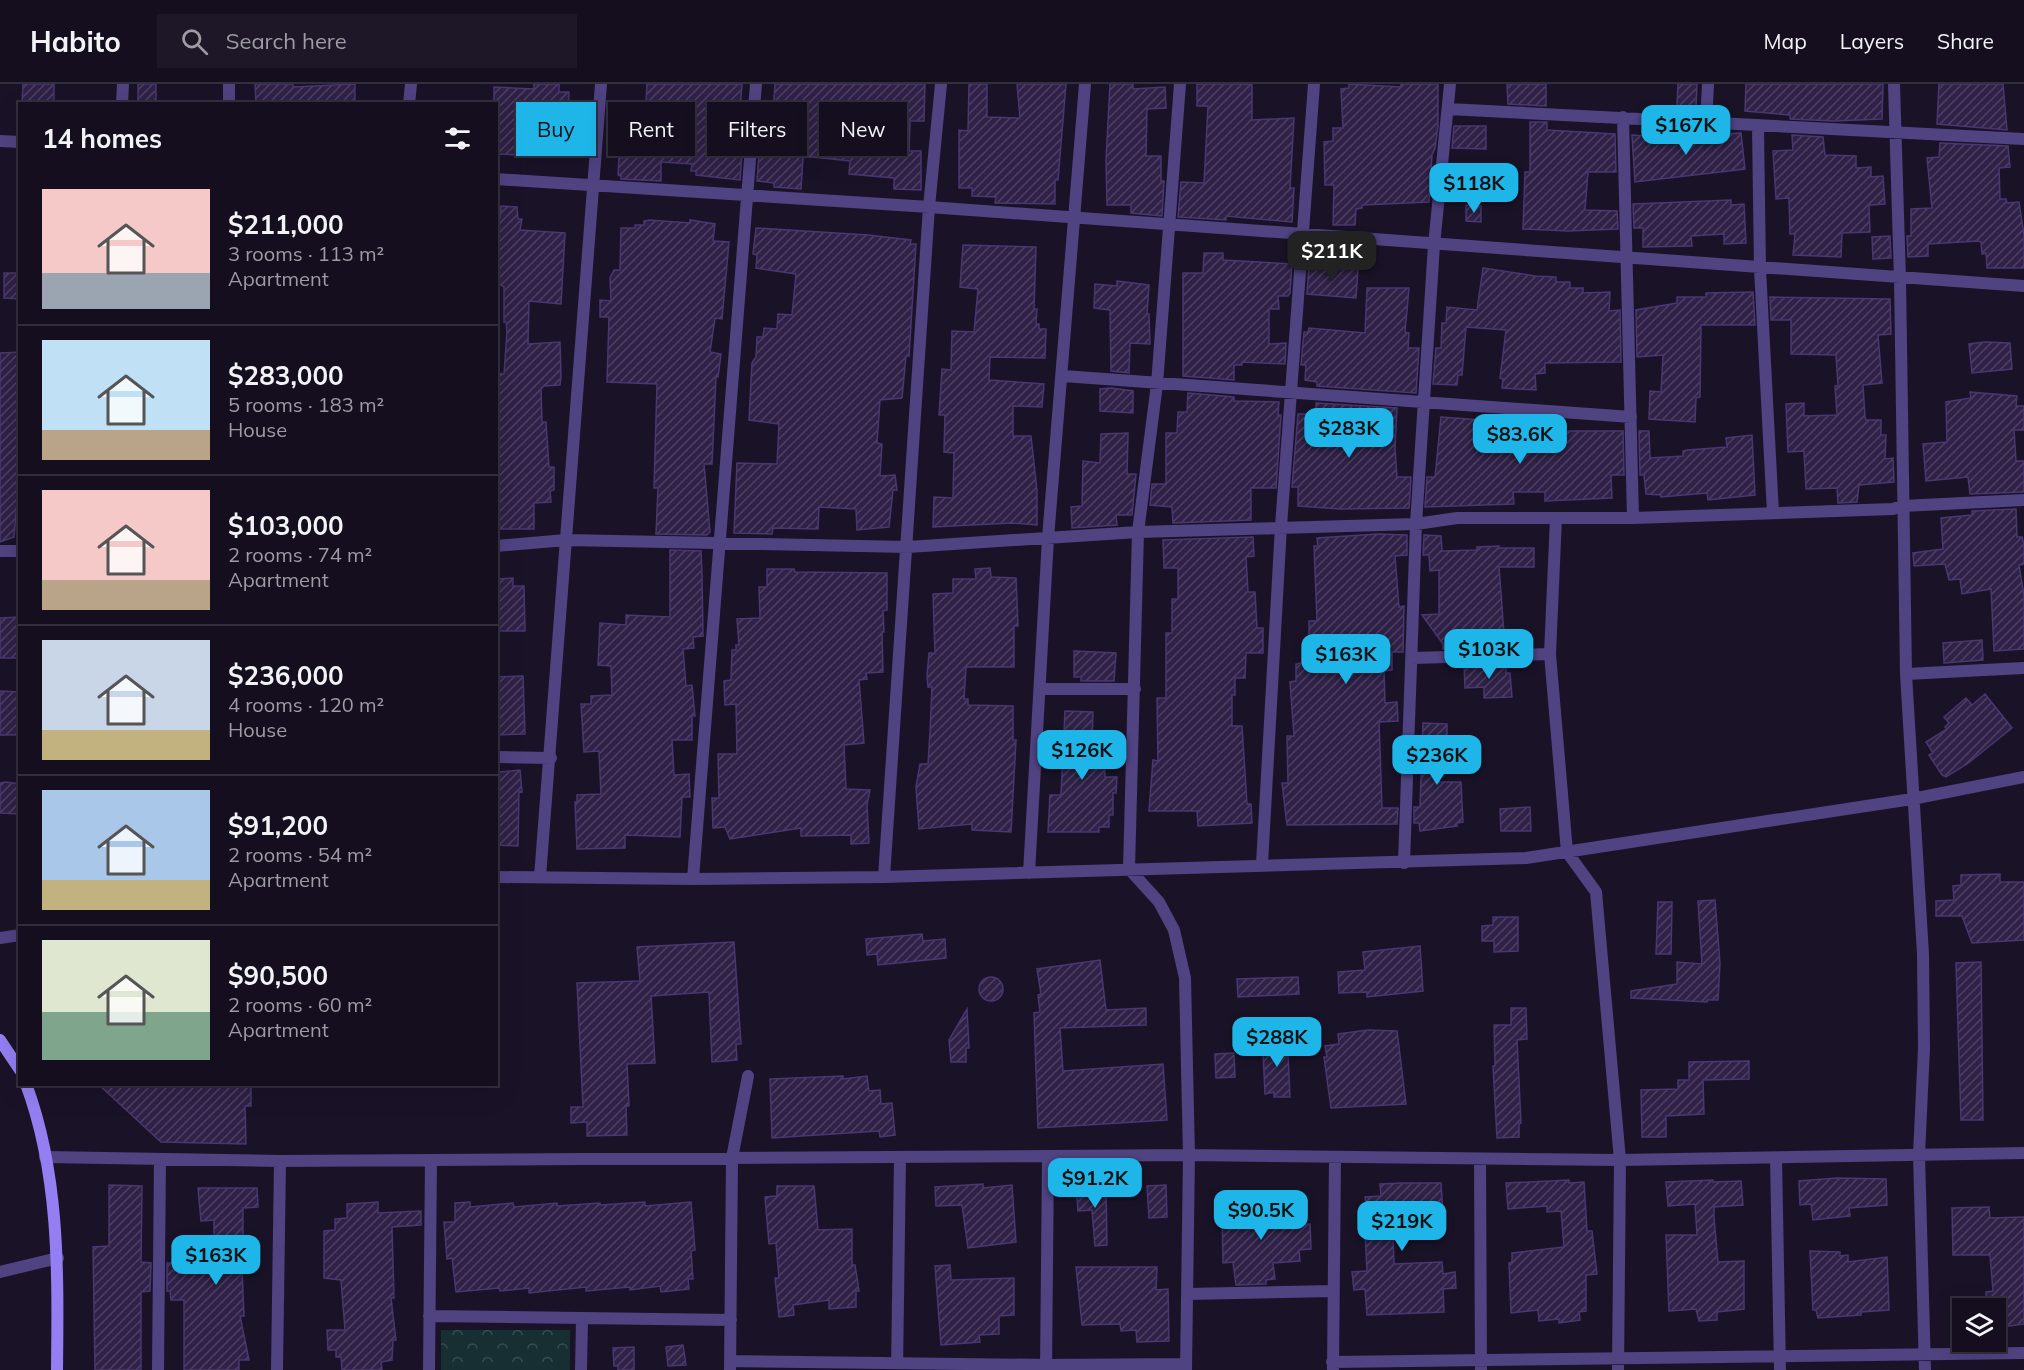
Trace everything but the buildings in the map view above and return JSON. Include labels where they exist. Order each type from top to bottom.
[{"type":"street","points":[[122,102],[123,84]]},
{"type":"street","points":[[229,84],[229,102]]},
{"type":"street","points":[[409,102],[411,84]]},
{"type":"street","points":[[540,877],[551,758],[601,84]]},
{"type":"street","points":[[693,879],[756,84]]},
{"type":"street","points":[[884,877],[929,207],[941,84]]},
{"type":"street","points":[[1029,873],[1048,538],[1085,84]]},
{"type":"street","points":[[748,1076],[732,1158],[730,1366],[1186,1367],[1190,1155],[1185,978],[1174,930],[1159,902],[1129,869],[1138,532],[1157,384],[1180,84]]},
{"type":"street","points":[[1262,864],[1281,526],[1314,84]]},
{"type":"street","points":[[1404,863],[1416,524],[1426,402],[1434,245],[1450,84]]},
{"type":"street","points":[[1706,124],[1708,84]]},
{"type":"street","points":[[1894,84],[1900,279],[1906,674],[1923,954],[1924,1048],[1919,1155],[1925,1370]]},
{"type":"street","points":[[1448,109],[1623,117],[1758,127],[2024,139]]},
{"type":"street","points":[[1623,117],[1633,518]]},
{"type":"street","points":[[1758,127],[1760,269],[1773,513]]},
{"type":"street","points":[[0,141],[18,142]]},
{"type":"street","points":[[498,179],[929,207],[1626,257],[1760,269],[2024,286]]},
{"type":"street","points":[[1063,376],[1631,417]]},
{"type":"street","points":[[498,546],[566,540],[908,546],[1138,532],[1281,526],[1416,524],[1457,518],[1633,518],[1893,509],[1902,506],[2024,500]]},
{"type":"street","points":[[1556,518],[1551,654],[1567,852],[1596,892],[1620,1160],[1618,1365]]},
{"type":"street","points":[[0,551],[18,551]]},
{"type":"street","points":[[1412,658],[1551,654]]},
{"type":"street","points":[[1906,674],[2024,668]]},
{"type":"street","points":[[1040,689],[1135,689]]},
{"type":"street","points":[[498,757],[551,758]]},
{"type":"street","points":[[498,877],[693,879],[884,877],[1262,864],[1404,863],[1526,858],[1912,799],[2024,777]]},
{"type":"street","points":[[0,938],[18,934]]},
{"type":"street","points":[[0,1040],[18,1067]]},
{"type":"street","points":[[27,1086],[45,1157],[58,1258],[57,1370]]},
{"type":"street","points":[[45,1157],[280,1161],[1190,1155],[1620,1160],[2024,1154]]},
{"type":"street","points":[[1046,1368],[1048,1157]]},
{"type":"street","points":[[897,1367],[900,1158]]},
{"type":"street","points":[[1335,1158],[1333,1366],[1618,1365],[1780,1357],[2024,1353]]},
{"type":"street","points":[[1776,1158],[1780,1370]]},
{"type":"street","points":[[158,1370],[160,1159]]},
{"type":"street","points":[[1480,1159],[1481,1366]]},
{"type":"street","points":[[429,1370],[431,1160]]},
{"type":"street","points":[[277,1370],[280,1161]]},
{"type":"street","points":[[0,1272],[58,1258]]},
{"type":"street","points":[[1187,1294],[1334,1291]]},
{"type":"street","points":[[429,1316],[731,1320]]},
{"type":"street","points":[[581,1370],[582,1319]]},
{"type":"green space","points":[[441,1330],[570,1330],[570,1370],[441,1370]]}]
